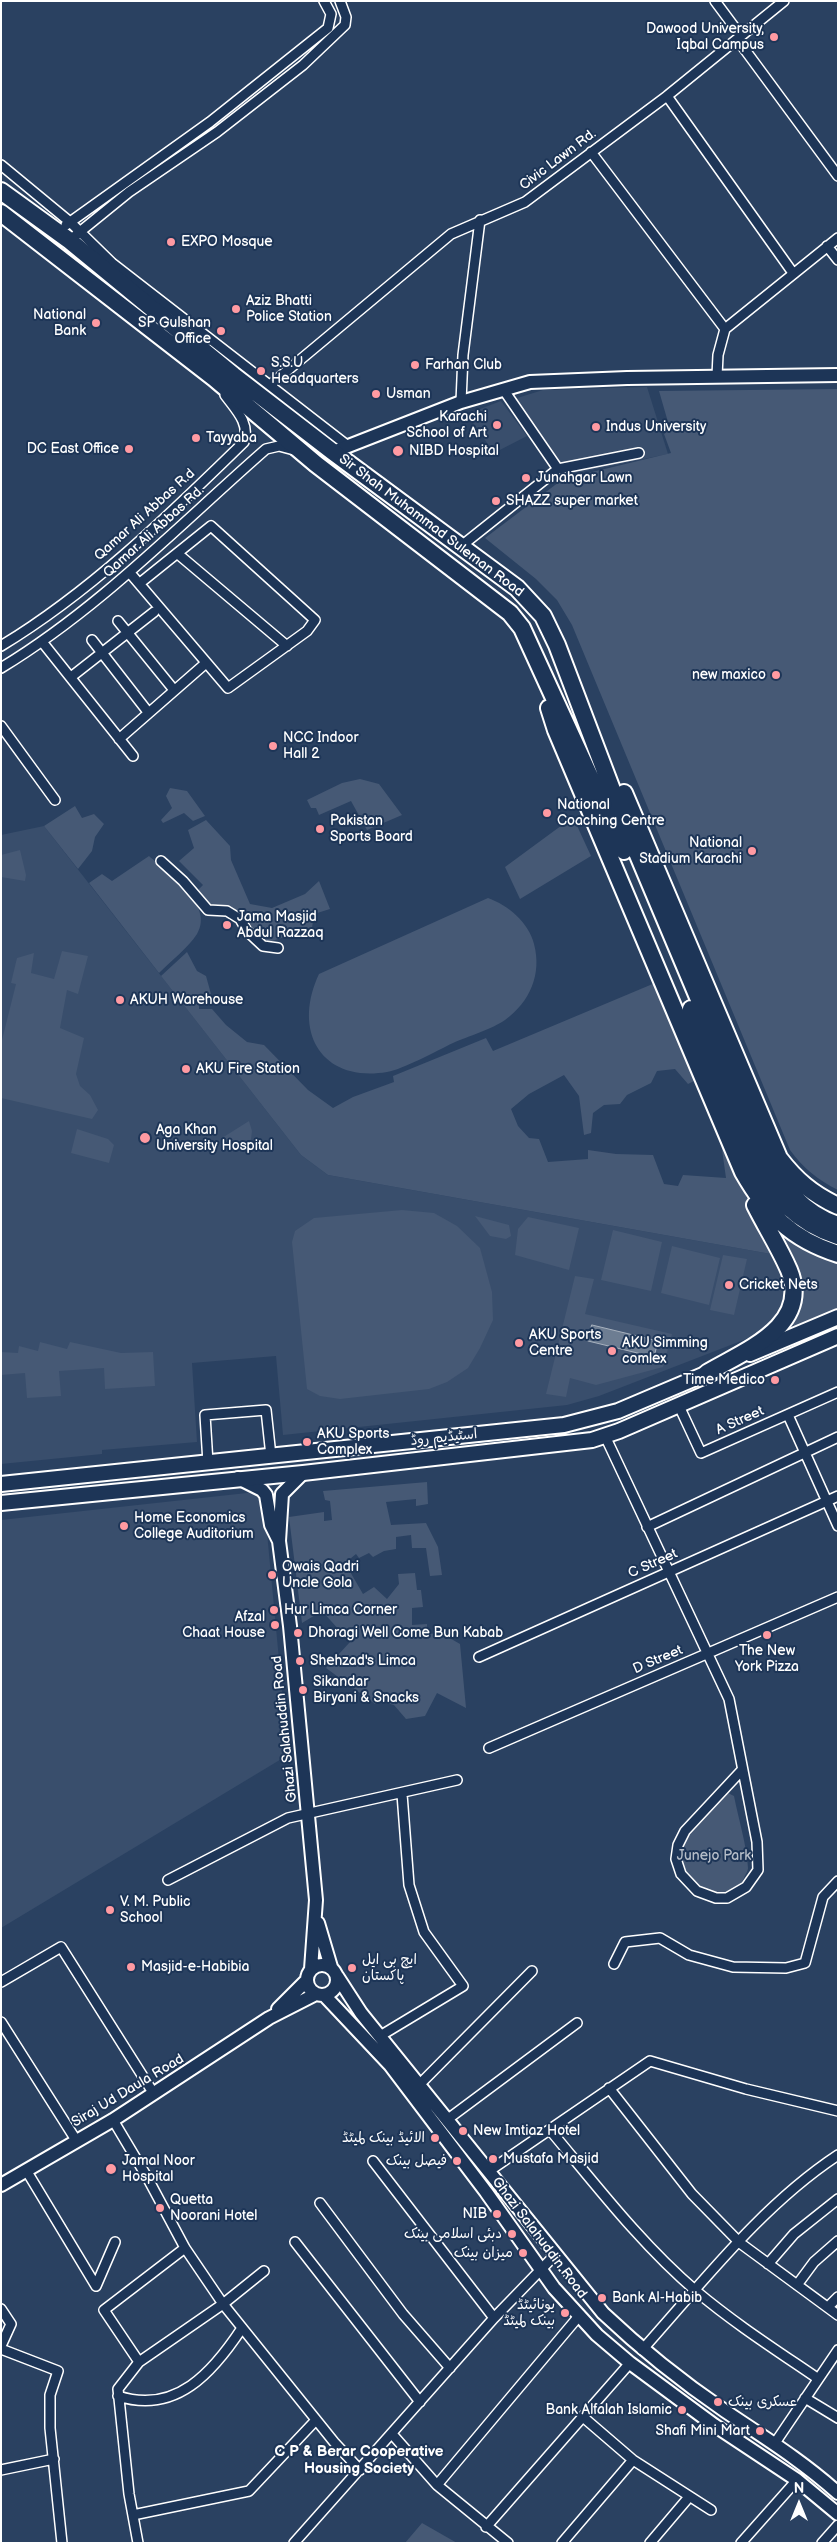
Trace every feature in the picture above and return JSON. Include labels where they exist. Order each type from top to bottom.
[{"type":"highway","points":[[1,185],[25,209]]},
{"type":"highway","name":"Sir Shah Muhammad Suleman Road","points":[[1,191],[25,209],[70,232],[233,375],[340,449],[460,547],[516,588],[543,616],[558,645],[700,1016]]},
{"type":"highway","name":"Sir Shah Muhammad Suleman Road","points":[[4,215],[214,378],[302,452],[510,613],[522,628],[700,1016]]},
{"type":"highway","points":[[558,645],[660,875],[779,1158],[801,1184],[815,1195],[838,1206]]},
{"type":"highway","points":[[533,654],[556,730],[746,1177],[755,1206],[790,1272],[793,1288],[791,1306],[784,1321],[772,1335],[707,1373]]},
{"type":"highway","points":[[700,1016],[764,1156],[777,1178],[794,1198],[811,1211],[838,1224]]},
{"type":"highway","points":[[700,1016],[753,1160],[766,1182],[784,1204],[803,1221],[838,1236]]},
{"type":"highway","points":[[746,1177],[757,1196],[775,1219],[798,1237],[838,1254]]},
{"type":"main road","points":[[340,449],[461,402],[530,382],[717,376],[838,375]]},
{"type":"main road","name":"اسٹیڈیم روڈ","points":[[1,1484],[586,1421],[618,1411],[838,1316]]},
{"type":"main road","name":"اسٹیڈیم روڈ","points":[[1,1503],[303,1473],[566,1444],[605,1436],[679,1406],[838,1336]]},
{"type":"main road","name":"Ghazi Salahuddin Road","points":[[303,1473],[286,1489],[280,1500],[282,1524],[279,1541],[290,1626],[309,1814],[316,1916],[309,1975]]},
{"type":"main road","name":"Ghazi Salahuddin Road","points":[[238,1478],[257,1487],[266,1495],[271,1525],[279,1541]]},
{"type":"main road","name":"Ghazi Salahuddin Road","points":[[316,1916],[334,1972],[361,2013],[490,2171],[555,2255],[604,2313],[642,2350],[724,2411],[775,2442],[838,2493]]},
{"type":"main road","points":[[324,1964],[334,1972],[335,1989],[320,1995],[310,1990],[309,1975],[316,1965],[324,1964]]},
{"type":"main road","name":"Siraj Ud Daula Road","points":[[269,2018],[309,1975]]},
{"type":"main road","name":"Ghazi Salahuddin Road","points":[[320,1995],[390,2065],[541,2269],[579,2316],[630,2363],[714,2425],[797,2480],[838,2514]]},
{"type":"main road","name":"Siraj Ud Daula Road","points":[[1,2185],[113,2120],[269,2018],[320,1995]]},
{"type":"street","points":[[70,232],[328,28],[331,14],[324,1]]},
{"type":"street","points":[[70,232],[217,132],[303,65],[345,24],[346,17],[340,1]]},
{"type":"street","points":[[715,1],[739,38],[838,176]]},
{"type":"street","name":"Civic Lawn Rd.","points":[[270,385],[451,234],[525,202],[667,96],[784,1]]},
{"type":"street","points":[[667,96],[793,273]]},
{"type":"street","points":[[591,152],[725,329]]},
{"type":"street","points":[[1,165],[70,232],[270,385],[340,449]]},
{"type":"street","points":[[461,402],[463,355],[480,220]]},
{"type":"street","points":[[717,376],[718,355],[725,329],[838,238]]},
{"type":"street","points":[[828,246],[838,260]]},
{"type":"street","name":"Qamar Ali Abbas R.d","points":[[1,646],[34,627],[119,560],[244,442],[247,432],[243,419],[214,378]]},
{"type":"street","points":[[503,389],[558,469]]},
{"type":"street","name":"Qamar Ali Abbas Rd.","points":[[1,668],[43,643],[130,573],[266,450],[279,446],[302,452]]},
{"type":"street","points":[[460,547],[558,469],[639,453]]},
{"type":"street","points":[[130,573],[228,688],[307,631],[315,620],[211,526],[140,584]]},
{"type":"street","points":[[148,533],[161,545]]},
{"type":"street","points":[[178,554],[286,646]]},
{"type":"street","points":[[71,677],[154,612]]},
{"type":"street","points":[[118,621],[174,690]]},
{"type":"street","points":[[92,640],[148,712]]},
{"type":"street","points":[[43,643],[134,756]]},
{"type":"street","points":[[119,739],[206,663]]},
{"type":"street","points":[[1,726],[55,800]]},
{"type":"street","points":[[161,861],[208,910],[227,911],[240,919],[247,930],[263,946],[278,948]]},
{"type":"street","name":"A Street","points":[[679,1406],[700,1453],[838,1392]]},
{"type":"street","points":[[208,1463],[204,1415],[266,1410],[271,1456]]},
{"type":"street","points":[[788,1415],[838,1526]]},
{"type":"street","points":[[605,1436],[706,1654],[729,1699],[757,1842],[758,1870],[746,1887],[727,1898],[716,1898],[697,1891],[681,1874],[676,1859],[678,1845],[685,1831],[742,1770]]},
{"type":"street","points":[[647,1527],[838,1438]]},
{"type":"street","name":"C Street","points":[[479,1657],[838,1496]]},
{"type":"street","name":"D Street","points":[[489,1748],[838,1597]]},
{"type":"street","points":[[168,1880],[288,1818],[402,1794],[457,1780]]},
{"type":"street","points":[[380,2036],[463,1986],[424,1932],[412,1895],[409,1885],[402,1794]]},
{"type":"street","points":[[614,1964],[625,1942],[660,1938],[689,1955],[733,1967],[786,1968],[805,1963],[823,1897],[838,1881]]},
{"type":"street","points":[[1,1982],[61,1947],[154,2094]]},
{"type":"street","points":[[419,2085],[532,1970]]},
{"type":"street","points":[[1,2022],[76,2140]]},
{"type":"street","points":[[448,2119],[577,2023]]},
{"type":"street","points":[[490,2171],[650,2061],[746,2089],[838,2111]]},
{"type":"street","points":[[609,2088],[692,2194],[740,2243],[838,2315]]},
{"type":"street","points":[[113,2120],[147,2177],[185,2248],[224,2304],[316,2420],[360,2470]]},
{"type":"street","points":[[550,2130],[632,2228],[695,2291],[730,2318],[817,2378]]},
{"type":"street","points":[[642,2350],[767,2213],[820,2166],[838,2154]]},
{"type":"street","points":[[373,2161],[494,2318]]},
{"type":"street","points":[[26,2170],[96,2286],[116,2242]]},
{"type":"street","points":[[768,2264],[794,2234],[838,2199]]},
{"type":"street","points":[[320,2203],[403,2314],[450,2368]]},
{"type":"street","points":[[797,2285],[814,2262],[838,2241]]},
{"type":"street","points":[[295,2242],[420,2402]]},
{"type":"street","points":[[139,2362],[104,2310],[185,2248]]},
{"type":"street","points":[[294,2543],[494,2318],[555,2255]]},
{"type":"street","points":[[138,2543],[118,2389],[139,2362],[224,2304],[264,2271]]},
{"type":"street","points":[[828,2307],[838,2296]]},
{"type":"street","points":[[1,2309],[11,2324],[1,2348],[58,2371],[50,2395],[50,2428],[62,2543]]},
{"type":"street","points":[[437,2485],[579,2316]]},
{"type":"street","points":[[118,2396],[136,2402],[167,2397],[190,2389],[212,2368],[242,2328]]},
{"type":"street","points":[[775,2442],[817,2378],[838,2350]]},
{"type":"street","points":[[486,2527],[630,2363]]},
{"type":"street","points":[[804,2398],[838,2418]]},
{"type":"street","points":[[583,2417],[633,2460],[711,2510]]},
{"type":"street","points":[[133,2515],[249,2491],[316,2420]]},
{"type":"street","points":[[392,2434],[437,2485],[486,2527],[508,2543]]},
{"type":"street","points":[[1,2470],[54,2459]]},
{"type":"street","points":[[562,2543],[633,2460]]},
{"type":"street","points":[[741,2543],[797,2480]]},
{"type":"street","points":[[650,2543],[689,2497]]},
{"type":"street","points":[[822,2543],[838,2525]]},
{"type":"shaded area","name":"Indus University","points":[[647,387],[668,454],[567,475],[514,399],[543,390]]},
{"type":"shaded area","name":"Karachi School of Art","points":[[501,401],[527,436],[494,453],[467,414]]},
{"type":"shaded area","name":"Aga Khan University Hospital","points":[[44,826],[301,1155],[328,1175],[771,1254],[783,1278],[784,1301],[780,1317],[759,1334],[599,1396],[567,1405],[283,1435],[276,1356],[192,1363],[197,1442],[102,1450],[102,1454],[1,1464],[1,835]]},
{"type":"shaded area","points":[[592,1325],[658,1341],[654,1357],[588,1341]]},
{"type":"shaded area","points":[[256,1492],[264,1501],[288,1755],[1,1928],[1,1520]]},
{"type":"green space","name":"National Stadium Karachi","points":[[838,389],[838,1190],[811,1173],[790,1150],[572,625],[557,600],[536,579],[485,538],[563,479],[671,453],[664,434],[670,429],[659,391]]},
{"type":"green space","points":[[360,779],[379,784],[402,815],[367,830],[351,801],[319,815],[316,808],[311,808],[307,800],[342,783]]},
{"type":"green space","points":[[170,788],[187,791],[205,816],[193,821],[184,813],[163,823],[161,820],[172,808],[166,796]]},
{"type":"green space","points":[[75,806],[82,818],[94,814],[104,824],[95,837],[92,851],[78,869],[44,826]]},
{"type":"green space","points":[[573,817],[591,856],[520,899],[505,867]]},
{"type":"green space","points":[[206,820],[230,846],[231,860],[250,904],[272,908],[305,894],[319,881],[330,909],[314,914],[312,928],[269,942],[254,935],[247,920],[228,908],[210,906],[197,891],[203,885],[179,861],[194,848],[188,830]]},
{"type":"green space","points":[[20,850],[26,875],[25,881],[1,877],[1,855]]},
{"type":"green space","points":[[149,856],[187,890],[200,912],[201,923],[193,939],[159,973],[89,883],[102,874],[112,881]]},
{"type":"green space","points":[[488,898],[503,905],[523,922],[534,944],[536,955],[535,976],[527,996],[514,1013],[494,1026],[453,1043],[411,1064],[387,1072],[364,1073],[345,1069],[329,1061],[318,1048],[311,1033],[309,1015],[311,995],[319,974]]},
{"type":"green space","points":[[62,951],[88,956],[78,994],[67,990],[60,1028],[84,1038],[76,1074],[80,1086],[90,1095],[98,1110],[92,1119],[1,1098],[1,1044],[16,984],[11,983],[17,958],[34,953],[31,973],[54,979]]},
{"type":"green space","points":[[187,952],[197,971],[206,976],[211,994],[199,1001],[199,1009],[212,1009],[226,1025],[247,1042],[264,1045],[308,1090],[333,1108],[353,1097],[394,1082],[393,1076],[486,1038],[493,1051],[655,983],[696,1080],[688,1084],[675,1069],[657,1071],[651,1083],[627,1095],[620,1104],[604,1105],[593,1113],[591,1133],[584,1135],[579,1096],[564,1075],[529,1094],[511,1109],[518,1126],[529,1138],[539,1139],[548,1162],[588,1159],[588,1150],[616,1154],[653,1155],[664,1184],[678,1186],[683,1175],[726,1178],[720,1135],[771,1254],[328,1175],[301,1155],[161,976]]},
{"type":"green space","points":[[249,1121],[252,1131],[250,1147],[222,1138]]},
{"type":"green space","points":[[77,1129],[108,1139],[114,1145],[109,1163],[71,1153]]},
{"type":"green space","points":[[402,1210],[434,1213],[457,1226],[480,1248],[492,1292],[493,1320],[468,1368],[447,1382],[429,1389],[340,1399],[320,1396],[307,1389],[292,1242],[295,1231],[314,1218]]},
{"type":"green space","points":[[475,1216],[509,1225],[511,1236],[506,1239],[490,1236]]},
{"type":"green space","points":[[528,1217],[579,1228],[569,1270],[515,1255],[518,1229]]},
{"type":"green space","points":[[613,1230],[662,1242],[651,1291],[601,1280]]},
{"type":"green space","points":[[781,1233],[815,1255],[838,1262],[838,1308],[800,1328],[795,1327],[792,1323],[796,1300],[795,1277]]},
{"type":"green space","points":[[672,1246],[720,1258],[709,1305],[661,1293]]},
{"type":"green space","name":"Cricket Nets","points":[[723,1255],[747,1259],[734,1315],[710,1310]]},
{"type":"green space","name":"AKU Simming comlex","points":[[575,1276],[594,1279],[585,1314],[672,1334],[663,1367],[596,1385],[570,1378],[566,1397],[546,1394]]},
{"type":"green space","points":[[40,1342],[67,1349],[70,1342],[121,1353],[153,1352],[155,1386],[105,1389],[104,1368],[59,1371],[61,1396],[27,1398],[25,1373],[1,1375],[1,1352],[18,1353],[19,1346],[38,1351]]},
{"type":"green space","points":[[427,1482],[428,1504],[416,1506],[416,1499],[386,1502],[391,1525],[426,1523],[438,1547],[442,1575],[430,1576],[426,1548],[412,1548],[411,1535],[396,1537],[396,1549],[384,1551],[373,1557],[369,1553],[359,1558],[356,1554],[345,1563],[363,1594],[374,1587],[387,1599],[399,1584],[398,1574],[415,1573],[417,1590],[421,1590],[423,1607],[412,1608],[412,1625],[427,1624],[427,1634],[441,1633],[460,1644],[466,1708],[437,1693],[425,1716],[406,1719],[394,1705],[379,1701],[375,1704],[326,1668],[350,1642],[322,1611],[302,1623],[289,1517],[324,1512],[324,1521],[332,1520],[330,1501],[325,1500],[323,1491]]},
{"type":"green space","name":"Junejo Park","points":[[728,1793],[734,1796],[748,1869],[736,1888],[726,1893],[703,1888],[693,1880],[685,1869],[682,1857],[683,1844],[691,1831],[710,1809]]},
{"type":"green space","points":[[422,2523],[457,2543],[405,2543]]},
{"type":"place","name":"Dawood University, Iqbal Campus","points":[[774,37]]},
{"type":"place","name":"EXPO Mosque","points":[[171,242]]},
{"type":"place","name":"Aziz Bhatti Police Station","points":[[236,309]]},
{"type":"place","name":"National Bank","points":[[96,323]]},
{"type":"place","name":"SP Gulshan Office","points":[[221,331]]},
{"type":"place","name":"Farhan Club","points":[[415,365]]},
{"type":"place","name":"S.S.U Headquarters","points":[[261,371]]},
{"type":"place","name":"Usman","points":[[376,394]]},
{"type":"place","name":"Karachi School of Art","points":[[497,425]]},
{"type":"place","name":"Indus University","points":[[596,427]]},
{"type":"place","name":"Tayyaba","points":[[196,438]]},
{"type":"place","name":"DC East Office","points":[[129,449]]},
{"type":"place","name":"NIBD Hospital","points":[[398,451]]},
{"type":"place","name":"Junahgar Lawn","points":[[526,478]]},
{"type":"place","name":"SHAZZ super market","points":[[496,501]]},
{"type":"place","name":"new maxico","points":[[776,675]]},
{"type":"place","name":"NCC Indoor Hall 2","points":[[273,746]]},
{"type":"place","name":"National Coaching Centre","points":[[547,813]]},
{"type":"place","name":"Pakistan Sports Board","points":[[320,829]]},
{"type":"place","name":"National Stadium Karachi","points":[[752,851]]},
{"type":"place","name":"Jama Masjid Abdul Razzaq","points":[[227,925]]},
{"type":"place","name":"AKUH Warehouse","points":[[120,1000]]},
{"type":"place","name":"AKU Fire Station","points":[[186,1069]]},
{"type":"place","name":"Aga Khan University Hospital","points":[[145,1138]]},
{"type":"place","name":"Cricket Nets","points":[[729,1285]]},
{"type":"place","name":"AKU Sports Centre","points":[[519,1343]]},
{"type":"place","name":"AKU Simming comlex","points":[[612,1351]]},
{"type":"place","name":"Time Medico","points":[[775,1380]]},
{"type":"place","name":"AKU Sports Complex","points":[[307,1442]]},
{"type":"place","name":"Home Economics College Auditorium","points":[[124,1526]]},
{"type":"place","name":"Owais Qadri Uncle Gola","points":[[272,1575]]},
{"type":"place","name":"Hur Limca Corner","points":[[274,1610]]},
{"type":"place","name":"Afzal Chaat House","points":[[275,1625]]},
{"type":"place","name":"Dhoragi Well Come Bun Kabab","points":[[298,1633]]},
{"type":"place","name":"The New York Pizza","points":[[767,1635]]},
{"type":"place","name":"Shehzad's Limca","points":[[300,1661]]},
{"type":"place","name":"Sikandar Biryani & Snacks","points":[[303,1690]]},
{"type":"place","name":"V. M. Public School","points":[[110,1910]]},
{"type":"place","name":"Masjid-e-Habibia","points":[[131,1967]]},
{"type":"place","name":"ایچ بی ایل پاکستان","points":[[352,1968]]},
{"type":"place","name":"New Imtiaz Hotel","points":[[463,2131]]},
{"type":"place","name":"الائیڈ بینک لمیٹڈ","points":[[435,2138]]},
{"type":"place","name":"Mustafa Masjid","points":[[493,2159]]},
{"type":"place","name":"فیصل بینک","points":[[457,2161]]},
{"type":"place","name":"Jamal Noor Hospital","points":[[111,2169]]},
{"type":"place","name":"Quetta Noorani Hotel","points":[[160,2208]]},
{"type":"place","name":"NIB","points":[[497,2214]]},
{"type":"place","name":"دبئی اسلامی بینک","points":[[512,2234]]},
{"type":"place","name":"میزان بینک","points":[[523,2253]]},
{"type":"place","name":"Bank Al-Habib","points":[[602,2298]]},
{"type":"place","name":"یونائیٹڈ بینک لمیٹڈ","points":[[565,2313]]},
{"type":"place","name":"عسکری بینک","points":[[718,2402]]},
{"type":"place","name":"Bank Alfalah Islamic","points":[[682,2410]]},
{"type":"place","name":"Shafi Mini Mart","points":[[760,2431]]},
{"type":"district","name":"C P & Berar Cooperative Housing Society","points":[[359,2460]]}]
